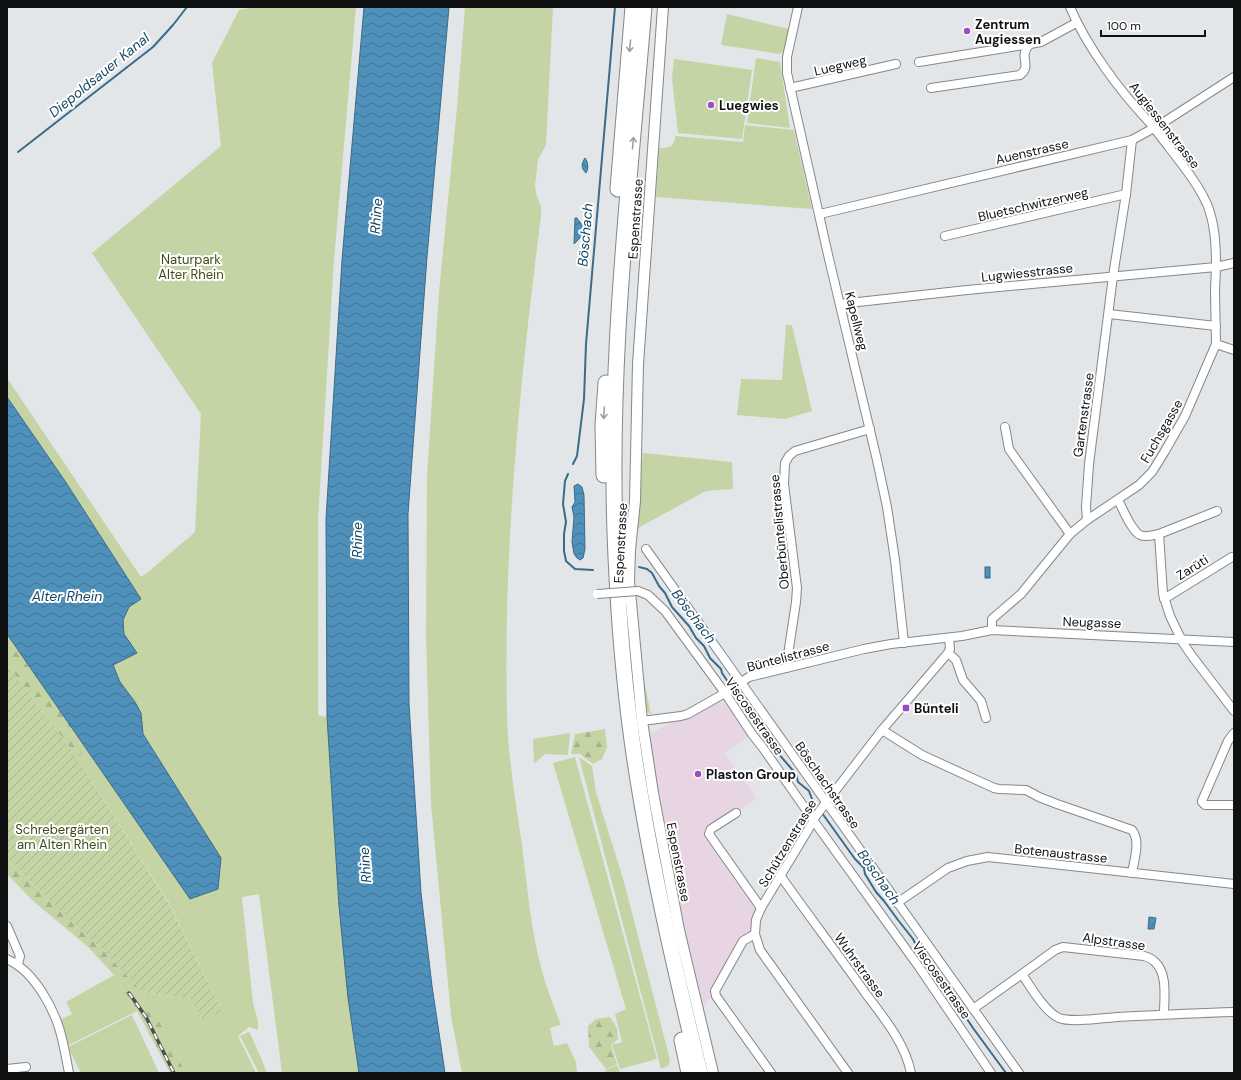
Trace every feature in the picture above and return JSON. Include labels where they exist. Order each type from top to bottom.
[{"type":"highway","points":[[633,7],[614,244],[603,425],[606,560],[617,690],[626,763],[640,847],[689,1073]]},
{"type":"highway","points":[[644,7],[618,338],[614,422],[616,555],[620,614],[635,760],[666,926],[700,1073]]},
{"type":"highway","points":[[635,115],[644,80],[650,7]]},
{"type":"street","name":"Espenstrasse","points":[[664,7],[638,364],[635,501],[630,550],[630,581],[642,721],[653,793],[679,930],[713,1073]]},
{"type":"street","name":"Kapellweg","points":[[798,7],[787,57],[787,73],[870,429],[888,513],[904,642]]},
{"type":"street","name":"Augiessenstrasse","points":[[1070,7],[1076,23],[1097,57],[1197,184],[1207,205],[1214,232],[1216,267]]},
{"type":"street","points":[[919,62],[1041,42],[1076,23]]},
{"type":"street","points":[[931,88],[1020,75],[1024,72],[1026,67],[1024,53],[1025,49],[1030,44]]},
{"type":"street","name":"Luegweg","points":[[790,88],[896,64]]},
{"type":"street","name":"Auenstrasse","points":[[820,214],[1132,140],[1154,128],[1234,77]]},
{"type":"street","name":"Gartenstrasse","points":[[1087,520],[1086,507],[1089,464],[1132,140]]},
{"type":"street","name":"Bluetschwitzerweg","points":[[945,236],[1126,194]]},
{"type":"street","points":[[1216,267],[1234,263]]},
{"type":"street","name":"Lugwiesstrasse","points":[[840,304],[1216,267]]},
{"type":"street","name":"Fuchsgasse","points":[[992,630],[992,619],[1021,594],[1070,534],[1087,520],[1139,485],[1152,472],[1169,446],[1185,416],[1216,344],[1216,267]]},
{"type":"street","points":[[1109,314],[1216,326]]},
{"type":"street","points":[[1216,344],[1234,350]]},
{"type":"street","points":[[1006,427],[1009,449],[1070,534]]},
{"type":"street","name":"Oberbüntelistrasse","points":[[786,668],[797,588],[784,484],[785,464],[795,451],[870,429]]},
{"type":"street","points":[[1118,500],[1135,531],[1141,535],[1148,536],[1159,534],[1217,511]]},
{"type":"street","points":[[1159,534],[1163,594],[1170,616],[1181,639],[1192,656],[1234,711]]},
{"type":"street","name":"Böschachstrasse","points":[[646,549],[741,682],[824,804],[1019,1073]]},
{"type":"street","name":"Zarüti","points":[[1164,599],[1232,557]]},
{"type":"street","name":"Viscosestrasse","points":[[597,594],[638,591],[648,595],[665,611],[919,966],[992,1073]]},
{"type":"street","name":"Neugasse","points":[[950,638],[992,630],[1234,642]]},
{"type":"street","name":"Büntelistrasse","points":[[642,721],[688,714],[725,693],[749,677],[864,649],[904,642],[950,638]]},
{"type":"street","points":[[950,638],[950,649],[948,653],[956,660],[963,680],[981,701],[986,718]]},
{"type":"street","name":"Schützenstrasse","points":[[848,1073],[760,950],[755,934],[756,920],[761,908],[780,875],[824,804],[882,730],[948,653]]},
{"type":"street","points":[[882,730],[922,755],[994,788],[1026,790],[1057,804],[1132,830],[1135,834],[1137,843],[1132,872]]},
{"type":"street","points":[[1234,733],[1228,741],[1202,801],[1205,805],[1234,805]]},
{"type":"street","points":[[736,813],[711,829],[709,834],[761,908]]},
{"type":"street","name":"Botenaustrasse","points":[[897,903],[948,868],[967,861],[988,858],[1132,872],[1234,884]]},
{"type":"street","name":"Wuhrstrasse","points":[[780,875],[863,989],[901,1045],[906,1055],[911,1073]]},
{"type":"street","points":[[7,926],[20,956],[18,964]]},
{"type":"street","points":[[755,934],[743,941],[715,991],[716,996],[771,1073]]},
{"type":"street","name":"Alpstrasse","points":[[973,1009],[1055,950],[1063,947],[1144,956],[1154,960],[1160,968],[1163,978],[1164,1014]]},
{"type":"street","points":[[7,959],[18,964],[32,978],[52,1008],[61,1032],[69,1073]]},
{"type":"street","points":[[1022,974],[1042,1002],[1058,1018],[1079,1019],[1234,1012]]},
{"type":"street","points":[[7,1069],[26,1068]]},
{"type":"shaded area","points":[[725,693],[752,734],[725,753],[757,798],[709,834],[761,908],[750,936],[702,1009],[681,920],[665,840],[648,735]]},
{"type":"green space","name":"Naturpark Alter Rhein","points":[[253,7],[356,7],[334,260],[318,520],[318,715],[327,717],[339,906],[360,1073],[282,1073],[259,894],[242,897],[253,1003],[258,1021],[258,1030],[249,1027],[238,1036],[256,1073],[185,1073],[173,1046],[142,992],[191,999],[222,1011],[169,903],[78,759],[85,747],[190,899],[221,858],[143,734],[141,713],[135,702],[120,682],[113,665],[124,634],[123,620],[129,607],[141,599],[65,481],[7,397],[7,378],[141,577],[195,532],[201,414],[92,253],[221,146],[212,63],[239,10]]},
{"type":"green space","points":[[465,7],[553,7],[546,145],[538,160],[535,186],[541,207],[541,216],[526,340],[510,527],[506,652],[507,715],[511,764],[532,924],[542,971],[561,1025],[550,1028],[554,1046],[567,1043],[576,1062],[577,1073],[462,1073],[451,1016],[431,804],[426,637],[427,476],[439,292]]},
{"type":"green space","points":[[727,14],[789,29],[784,51],[780,54],[721,45]]},
{"type":"green space","name":"Luegwies","points":[[756,58],[780,62],[790,128],[747,123]]},
{"type":"green space","name":"Luegwies","points":[[674,59],[752,70],[742,139],[678,133],[672,78]]},
{"type":"green space","points":[[745,125],[794,130],[812,209],[656,197],[659,148],[666,148],[673,145],[675,136],[743,142]]},
{"type":"green space","points":[[786,325],[792,325],[812,411],[785,419],[737,415],[741,379],[782,380]]},
{"type":"green space","points":[[643,453],[732,462],[733,489],[706,491],[638,528]]},
{"type":"green space","points":[[7,634],[85,747],[78,759],[7,664]]},
{"type":"green space","name":"Schrebergärten am Alten Rhein","points":[[7,664],[78,759],[169,904],[222,1011],[204,1021],[191,999],[142,992],[104,951],[59,910],[7,858]]},
{"type":"green space","points":[[641,664],[651,715],[645,709]]},
{"type":"green space","points":[[605,729],[607,747],[602,759],[593,764],[580,754],[571,754],[575,734]]},
{"type":"green space","points":[[570,733],[568,755],[545,754],[534,764],[533,739]]},
{"type":"green space","points":[[575,757],[657,1059],[620,1069],[612,1045],[622,1042],[615,1014],[626,1009],[553,763]]},
{"type":"green space","points":[[579,757],[592,766],[596,792],[624,882],[670,1060],[668,1066],[661,1069]]},
{"type":"green space","points":[[674,852],[681,917],[668,853]]},
{"type":"green space","points":[[7,858],[59,910],[104,951],[142,992],[173,1046],[185,1073],[170,1073],[137,1011],[114,975],[88,947],[32,900],[7,874]]},
{"type":"green space","points":[[114,975],[137,1011],[67,1046],[60,1020],[72,1014],[66,1002]]},
{"type":"green space","points":[[132,1015],[159,1073],[81,1073],[68,1047]]},
{"type":"green space","points":[[610,1017],[617,1028],[618,1039],[611,1045],[617,1064],[606,1069],[589,1047],[588,1026],[596,1019]]},
{"type":"green space","points":[[248,1032],[250,1033],[267,1073],[259,1073],[240,1036]]},
{"type":"green space","points":[[617,1065],[620,1073],[606,1073],[605,1070]]},
{"type":"water","name":"Rhine","points":[[364,7],[449,7],[427,257],[408,514],[409,704],[421,893],[432,986],[445,1073],[359,1073],[348,998],[339,906],[327,717],[326,519],[342,260]]},
{"type":"water","points":[[585,158],[588,165],[586,173],[582,166]]},
{"type":"water","points":[[575,218],[577,218],[584,231],[582,236],[574,244]]},
{"type":"water","name":"Alter Rhein","points":[[7,397],[65,481],[141,599],[129,607],[123,620],[124,634],[137,653],[113,665],[120,682],[135,702],[141,713],[143,734],[221,858],[218,889],[190,899],[7,634]]},
{"type":"water","points":[[578,484],[582,487],[584,495],[585,549],[583,558],[580,560],[574,554],[572,542],[574,517],[572,507],[575,502],[574,486]]},
{"type":"water","points":[[985,567],[990,567],[990,578],[985,578]]},
{"type":"water","points":[[1149,917],[1156,918],[1154,929],[1148,929]]},
{"type":"waterway","name":"Diepoldsauer Kanal","points":[[18,152],[153,47],[187,7]]},
{"type":"waterway","name":"Böschach","points":[[573,464],[577,456],[584,399],[586,344],[615,7]]},
{"type":"waterway","name":"Böschach","points":[[568,474],[565,481],[563,504],[566,522],[564,534],[564,551],[566,561],[575,569],[593,570]]},
{"type":"waterway","name":"Böschach","points":[[639,567],[647,569],[652,573],[672,607],[704,646],[710,658],[721,669],[728,682]]},
{"type":"waterway","name":"Böschach","points":[[737,694],[742,702],[752,712],[758,727],[765,732],[777,752],[796,774],[798,782],[809,791],[818,808]]},
{"type":"waterway","name":"Böschach","points":[[822,813],[855,859],[864,868],[865,874],[876,892],[913,939],[924,960],[937,974],[973,1028],[1006,1073]]},
{"type":"railway","points":[[129,993],[146,1017],[174,1073]]},
{"type":"place","name":"Zentrum Augiessen","points":[[967,31]]},
{"type":"place","name":"Luegwies","points":[[711,105]]},
{"type":"place","name":"Bünteli","points":[[906,708]]},
{"type":"place","name":"Plaston Group","points":[[698,774]]}]
